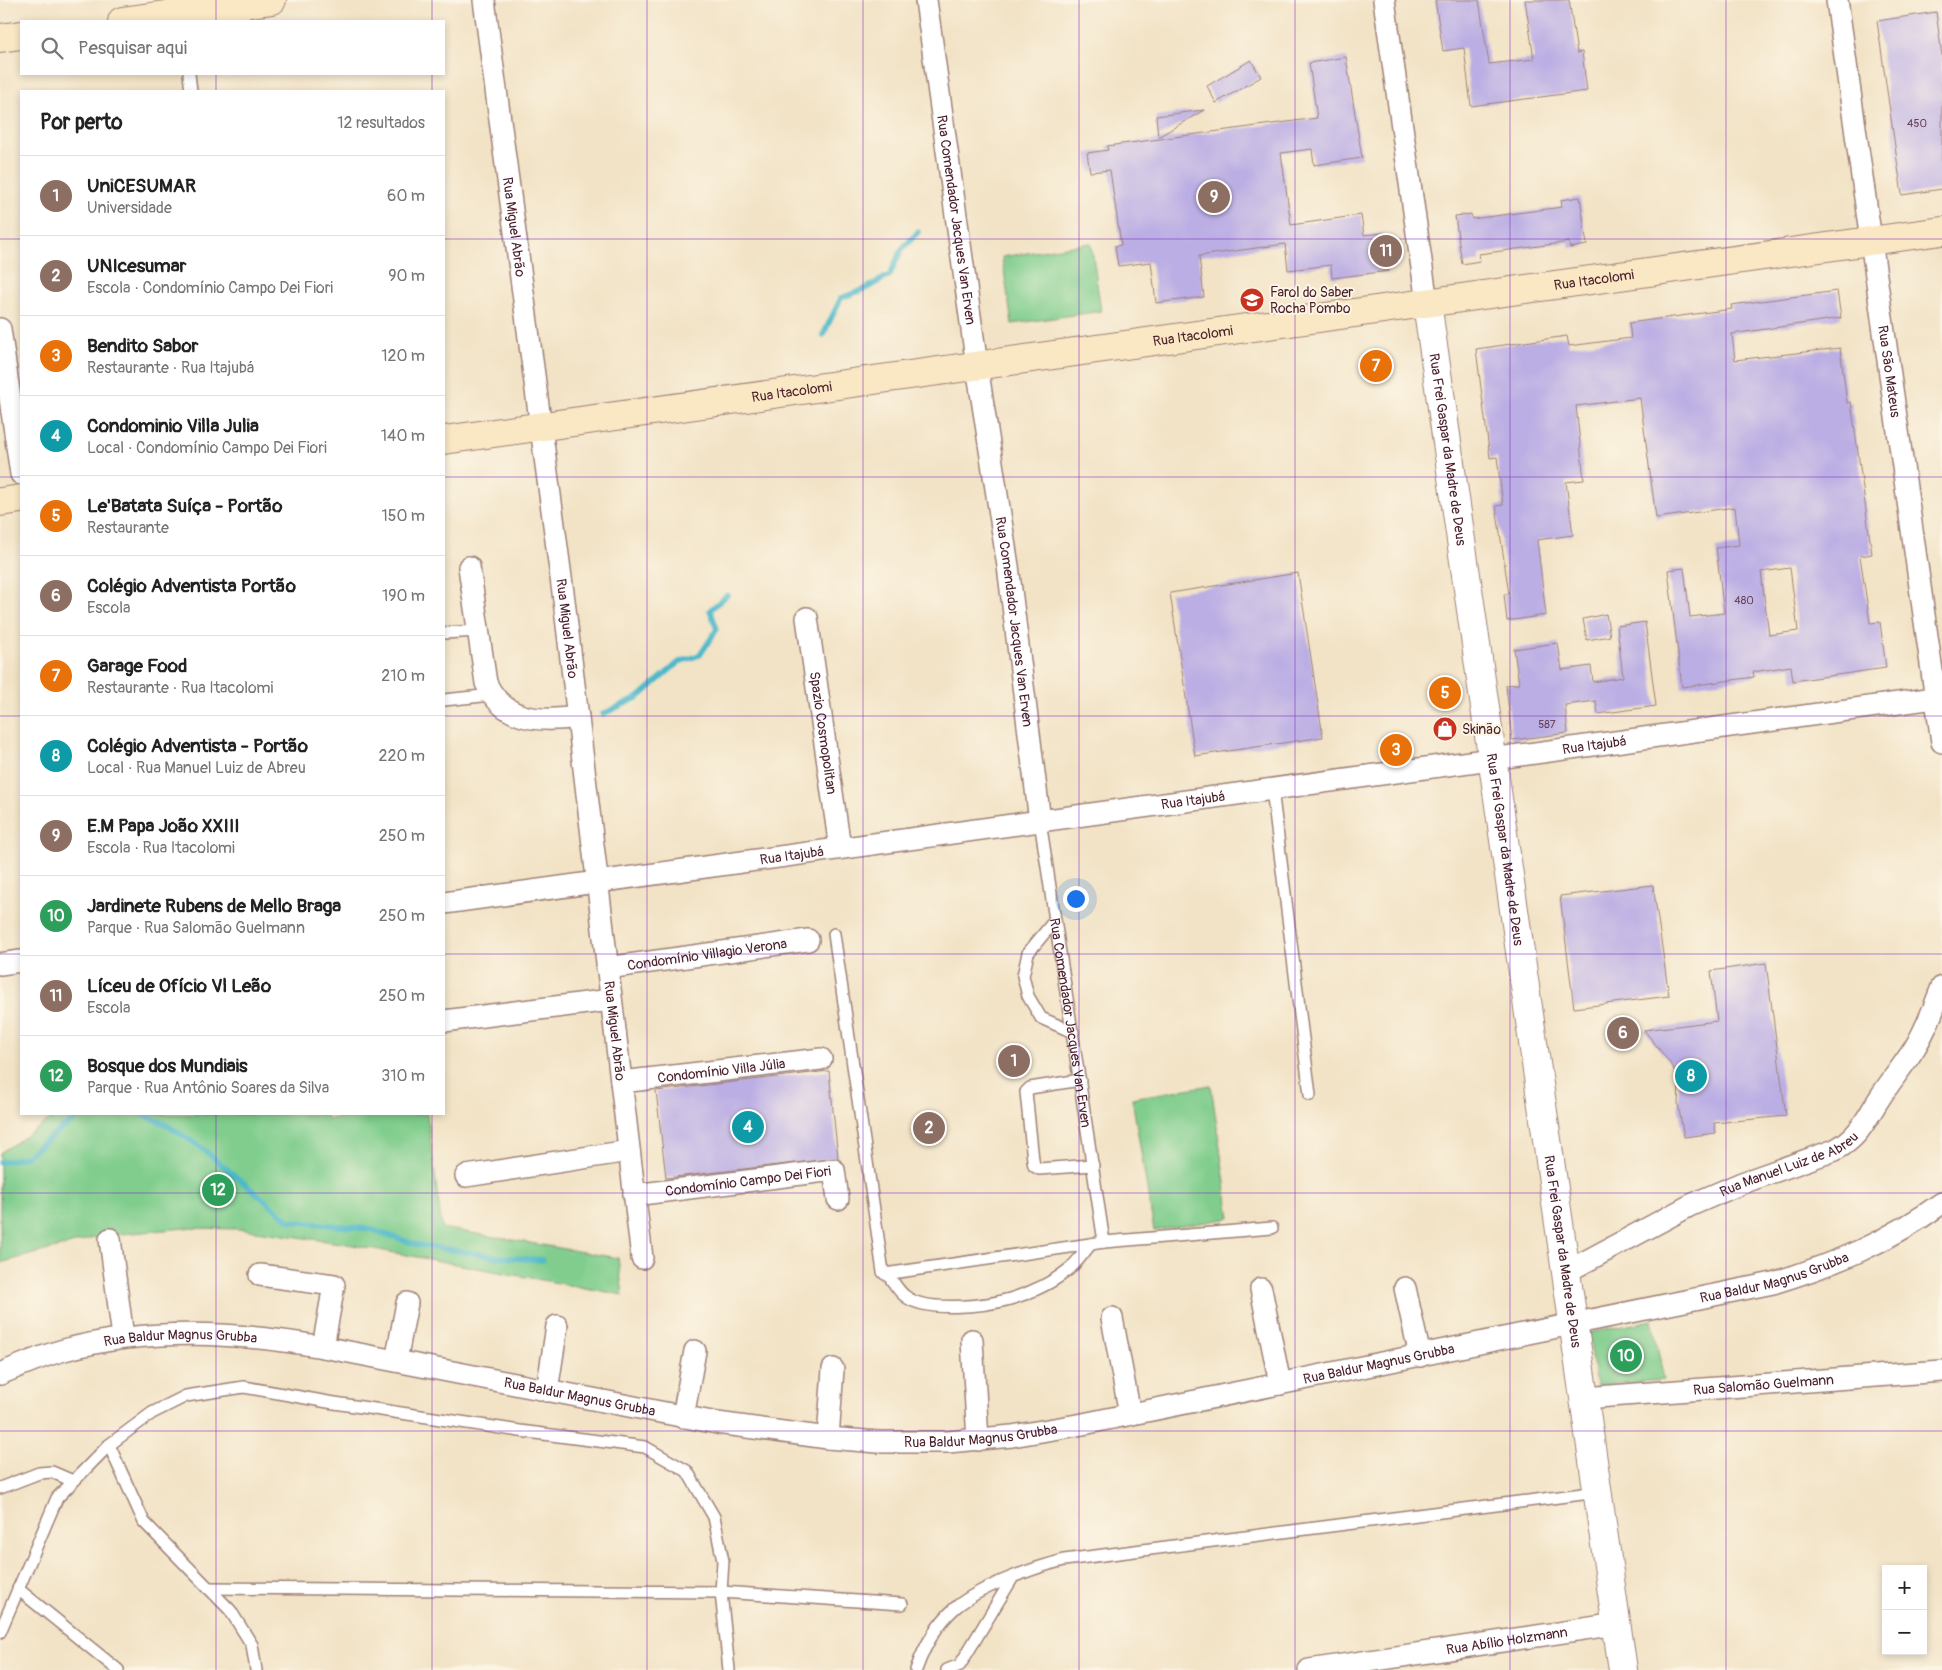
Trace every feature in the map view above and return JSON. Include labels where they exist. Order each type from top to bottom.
[{"type":"main road","points":[[137,20],[182,17],[272,0]]},
{"type":"main road","points":[[0,38],[20,35]]},
{"type":"main road","name":"Rua Itacolomi","points":[[445,440],[1942,231]]},
{"type":"main road","points":[[0,502],[20,499]]},
{"type":"street","name":"Rua Miguel Abrão","points":[[484,0],[564,600],[642,1258]]},
{"type":"street","name":"Rua Comendador Jacques Van Erven","points":[[926,0],[977,366],[1008,566],[1040,821]]},
{"type":"street","name":"Rua Frei Gaspar da Madre de Deus","points":[[1384,0],[1623,1670]]},
{"type":"street","name":"Rua São Mateus","points":[[1837,0],[1870,241],[1938,698],[1942,742]]},
{"type":"street","points":[[0,329],[20,467]]},
{"type":"street","points":[[469,567],[486,682],[492,695],[514,714],[553,720],[578,717]]},
{"type":"street","name":"Spazio Cosmopolitan","points":[[807,618],[840,848]]},
{"type":"street","name":"Rua Itajubá","points":[[445,903],[1938,698]]},
{"type":"street","name":"Condomínio Villagio Verona","points":[[607,968],[808,940]]},
{"type":"street","points":[[0,964],[20,961]]},
{"type":"street","name":"Rua Manuel Luiz de Abreu","points":[[1566,1272],[1691,1205],[1742,1183],[1835,1150],[1848,1143],[1859,1132],[1879,1099],[1914,1049],[1942,986]]},
{"type":"street","points":[[445,1021],[611,1000]]},
{"type":"street","name":"Condomínio Villa Júlia","points":[[621,1082],[821,1059]]},
{"type":"street","points":[[466,1176],[629,1151]]},
{"type":"street","name":"Condomínio Campo Dei Fiori","points":[[634,1195],[834,1170],[838,1199]]},
{"type":"street","name":"Rua Baldur Magnus Grubba","points":[[0,1374],[63,1350],[123,1337],[185,1333],[218,1334],[323,1347],[754,1429],[828,1438],[912,1443],[978,1440],[1048,1430],[1130,1414],[1739,1291],[1804,1274],[1840,1260],[1894,1235],[1942,1202]]},
{"type":"street","points":[[110,1239],[123,1337]]},
{"type":"street","points":[[260,1275],[334,1285],[323,1347]]},
{"type":"street","points":[[1405,1288],[1420,1356]]},
{"type":"street","points":[[1261,1289],[1280,1384]]},
{"type":"street","points":[[396,1361],[407,1303]]},
{"type":"street","points":[[1112,1318],[1130,1414]]},
{"type":"street","points":[[547,1390],[557,1326]]},
{"type":"street","points":[[972,1340],[978,1440]]},
{"type":"street","points":[[683,1417],[695,1351]]},
{"type":"street","points":[[828,1438],[833,1369]]},
{"type":"street","name":"Rua Salomão Guelmann","points":[[1584,1398],[1942,1371]]},
{"type":"street","name":"Rua Abílio Holzmann","points":[[1309,1670],[1617,1624]]},
{"type":"lane","points":[[189,75],[191,90]]},
{"type":"lane","points":[[445,633],[478,631]]},
{"type":"lane","points":[[445,700],[492,695]]},
{"type":"lane","points":[[1272,789],[1310,1095]]},
{"type":"lane","name":"Rua Comendador Jacques Van Erven","points":[[1040,821],[1094,1165],[1104,1242]]},
{"type":"lane","points":[[1055,920],[1028,953],[1023,976],[1028,996],[1041,1018],[1073,1032]]},
{"type":"lane","points":[[834,934],[883,1272],[888,1275],[905,1296],[912,1300],[931,1306],[978,1305],[1010,1299],[1042,1286],[1070,1269],[1091,1244]]},
{"type":"lane","points":[[1080,1080],[1030,1088],[1026,1092],[1033,1160],[1034,1166],[1039,1169],[1094,1165]]},
{"type":"lane","points":[[888,1275],[1104,1242],[1272,1228]]},
{"type":"lane","points":[[0,1632],[56,1498],[109,1445],[152,1413],[186,1396],[244,1387],[328,1402],[520,1431],[645,1447],[687,1471],[714,1517],[723,1561],[721,1592],[729,1670]]},
{"type":"lane","points":[[109,1445],[144,1522],[230,1610],[252,1645],[256,1670]]},
{"type":"lane","points":[[0,1488],[39,1473],[52,1472],[73,1481]]},
{"type":"lane","points":[[916,1670],[921,1654],[931,1636],[955,1608],[984,1590],[1037,1566],[1064,1560],[1598,1492]]},
{"type":"lane","points":[[947,1670],[960,1665],[1013,1577]]},
{"type":"lane","points":[[208,1588],[721,1592],[902,1604]]},
{"type":"lane","points":[[18,1590],[118,1670]]},
{"type":"green space","points":[[1091,243],[1101,311],[1012,324],[1002,257]]},
{"type":"green space","points":[[1211,1085],[1230,1218],[1154,1231],[1132,1098]]},
{"type":"green space","points":[[57,1115],[326,1115],[327,1119],[359,1115],[427,1115],[442,1228],[618,1258],[623,1295],[347,1244],[242,1229],[185,1228],[101,1236],[0,1263],[0,1153]]},
{"type":"green space","points":[[1652,1320],[1664,1380],[1596,1385],[1589,1333]]},
{"type":"building","points":[[1435,0],[1479,0],[1489,64],[1534,59],[1525,0],[1569,0],[1577,53],[1582,52],[1587,91],[1471,106],[1464,48],[1443,51]]},
{"type":"building","points":[[1936,12],[1942,56],[1942,189],[1902,195],[1877,21]]},
{"type":"building","points":[[1346,57],[1362,158],[1314,165],[1312,149],[1281,153],[1291,225],[1361,215],[1364,235],[1384,233],[1389,271],[1332,278],[1331,265],[1288,270],[1285,244],[1199,256],[1204,297],[1156,303],[1151,262],[1118,266],[1115,246],[1121,245],[1110,170],[1090,172],[1087,153],[1108,150],[1107,146],[1317,118],[1309,63]]},
{"type":"building","points":[[1251,60],[1261,77],[1216,103],[1207,86]]},
{"type":"building","points":[[1204,110],[1158,137],[1156,116]]},
{"type":"building","points":[[1580,197],[1587,245],[1570,248],[1569,242],[1479,254],[1480,261],[1462,264],[1455,216],[1471,214],[1472,219],[1562,207],[1561,200]]},
{"type":"building","points":[[1837,291],[1841,318],[1732,334],[1735,360],[1840,348],[1847,403],[1851,402],[1872,554],[1860,556],[1870,623],[1880,622],[1886,668],[1793,681],[1791,666],[1753,672],[1754,677],[1682,687],[1668,570],[1684,568],[1690,617],[1724,613],[1716,548],[1739,545],[1735,507],[1656,518],[1640,398],[1576,406],[1584,480],[1566,482],[1573,535],[1537,540],[1546,615],[1507,621],[1504,594],[1509,594],[1496,506],[1503,505],[1497,457],[1490,458],[1476,349],[1567,336],[1569,346],[1631,338],[1629,323],[1732,309],[1731,305]],"holes":[[[1790,568],[1798,631],[1769,635],[1761,572]]]},
{"type":"building","points":[[1298,573],[1323,737],[1195,756],[1170,593]]},
{"type":"building","points":[[1606,614],[1610,636],[1587,640],[1583,619]]},
{"type":"building","points":[[1645,622],[1656,706],[1598,714],[1596,701],[1565,705],[1568,733],[1512,740],[1506,685],[1519,684],[1514,649],[1558,643],[1562,670],[1591,666],[1593,682],[1623,677],[1617,626]]},
{"type":"building","points":[[1653,885],[1669,996],[1574,1008],[1560,896]]},
{"type":"building","points":[[1766,963],[1786,1116],[1714,1123],[1716,1133],[1684,1137],[1678,1104],[1679,1085],[1673,1067],[1644,1030],[1717,1021],[1711,971]]},
{"type":"building","points":[[829,1071],[838,1158],[666,1178],[656,1091]]},
{"type":"waterway","points":[[823,335],[841,298],[865,289],[890,275],[901,250],[918,232]]},
{"type":"waterway","points":[[603,714],[639,697],[679,662],[700,655],[717,629],[710,610],[727,595]]},
{"type":"waterway","points":[[0,1162],[25,1157],[82,1115]]},
{"type":"waterway","points":[[143,1115],[165,1124],[198,1145],[290,1221],[370,1229],[418,1245],[499,1257],[542,1260]]},
{"type":"place","name":"E.M Papa João XXIII","points":[[1214,197]]},
{"type":"place","name":"Líceu de Ofício Vl Leão","points":[[1386,251]]},
{"type":"place","name":"Farol do Saber Rocha Pombo","points":[[1252,300]]},
{"type":"place","name":"Garage Food","points":[[1376,366]]},
{"type":"place","name":"Le'Batata Suíça - Portão","points":[[1445,693]]},
{"type":"place","name":"Skinão","points":[[1445,729]]},
{"type":"place","name":"Bendito Sabor","points":[[1396,750]]},
{"type":"place","name":"Colégio Adventista Portão","points":[[1623,1033]]},
{"type":"place","name":"UniCESUMAR","points":[[1014,1061]]},
{"type":"place","name":"Colégio Adventista - Portão","points":[[1691,1076]]},
{"type":"place","name":"Condominio Villa Julia","points":[[748,1127]]},
{"type":"place","name":"UNIcesumar","points":[[929,1128]]},
{"type":"place","name":"Bosque dos Mundiais","points":[[218,1190]]},
{"type":"place","name":"Jardinete Rubens de Mello Braga","points":[[1626,1356]]}]
